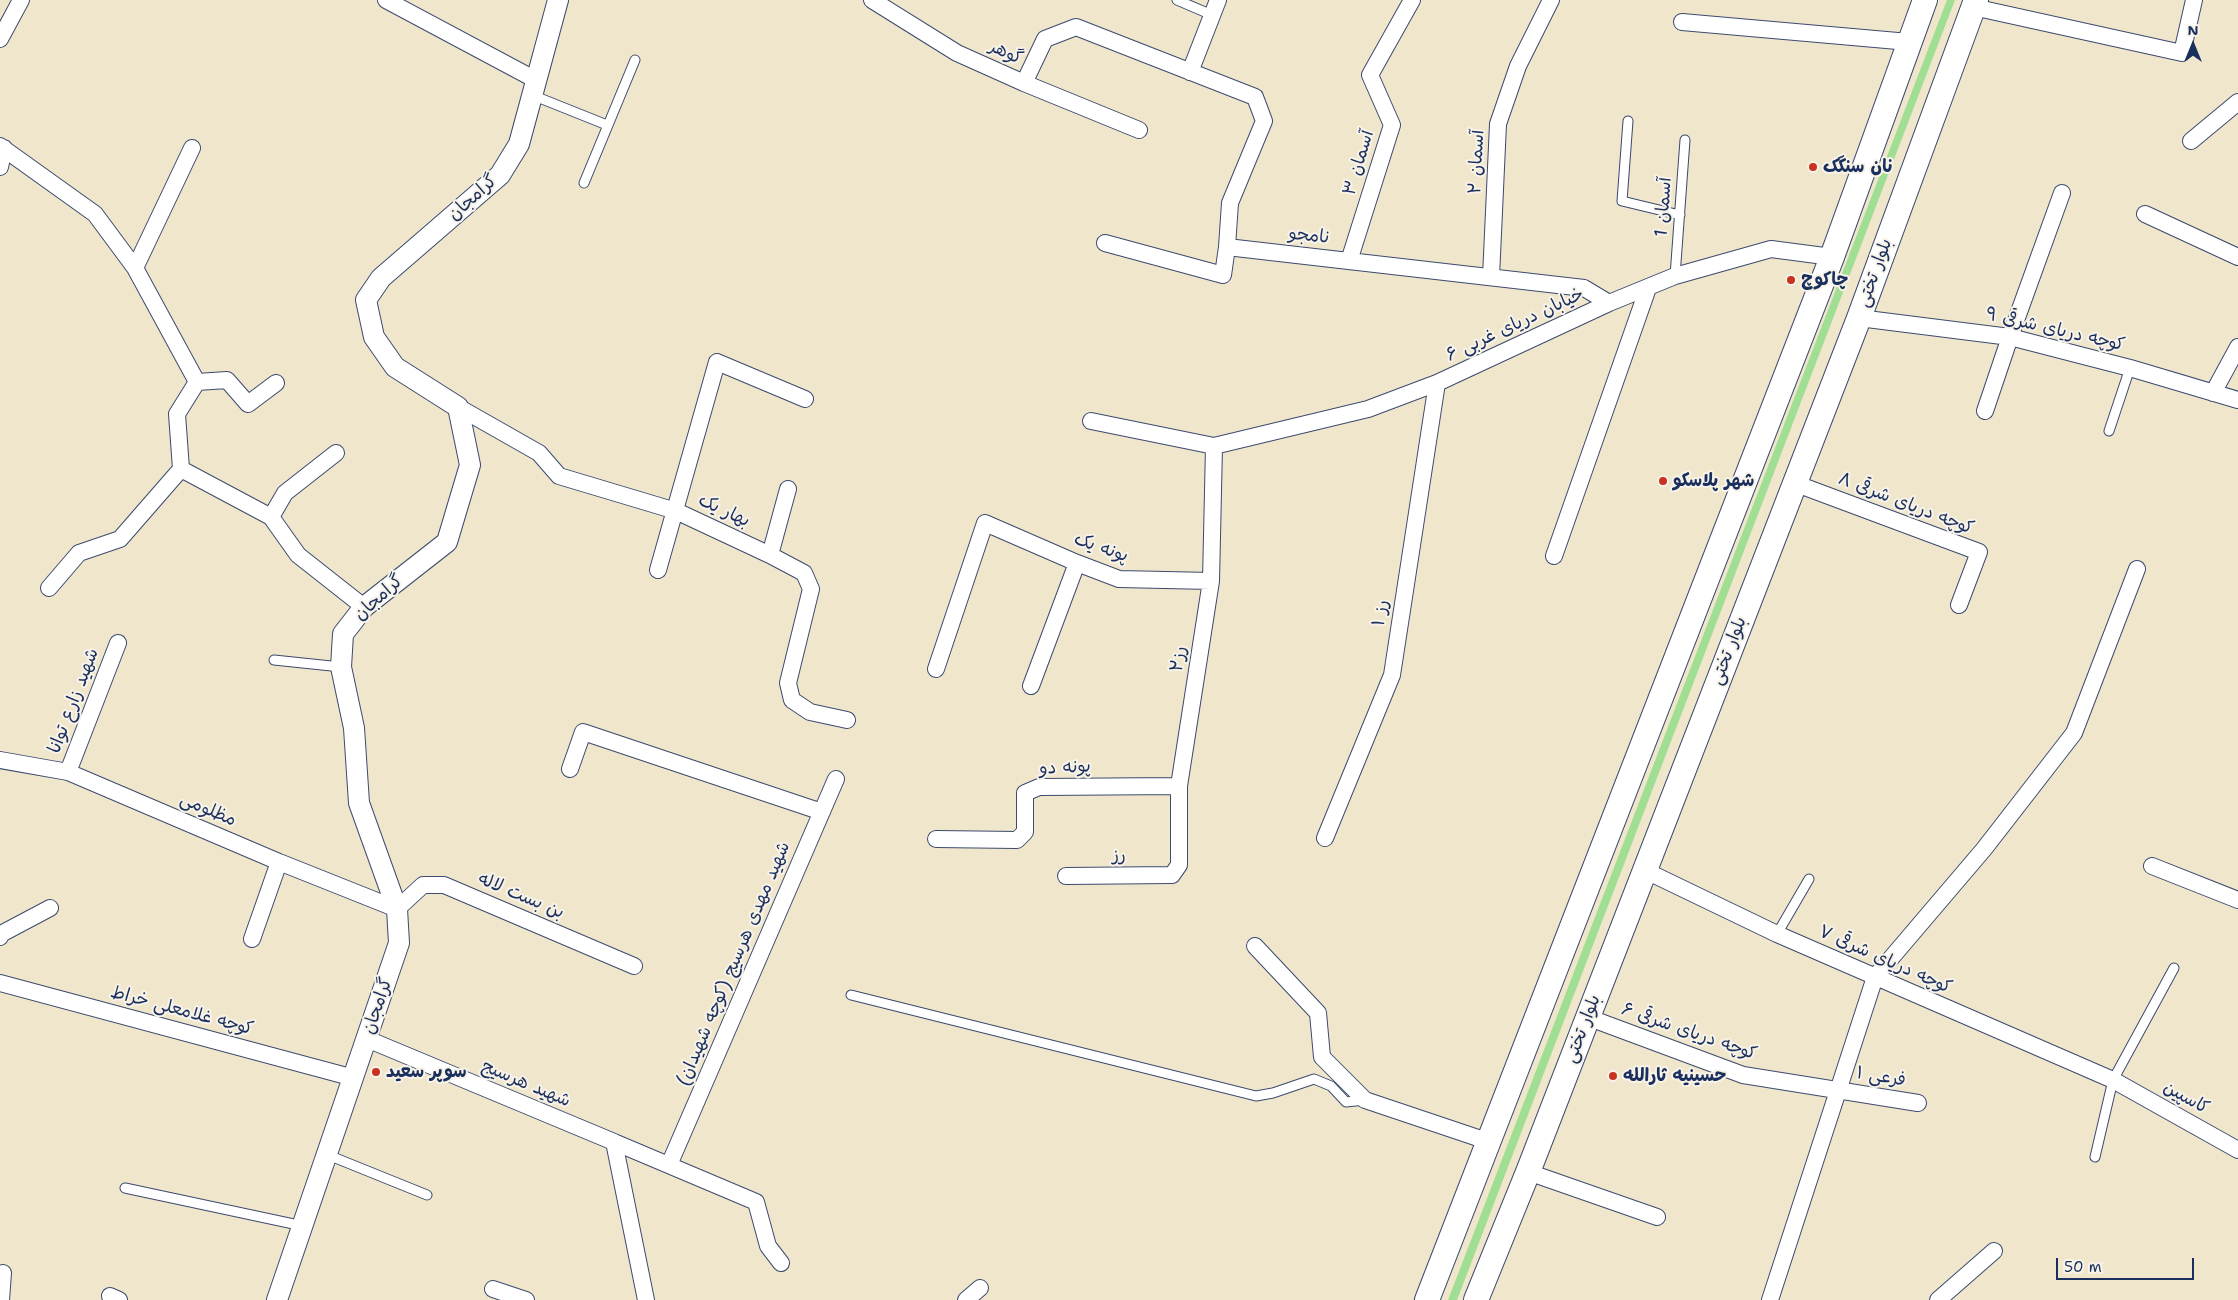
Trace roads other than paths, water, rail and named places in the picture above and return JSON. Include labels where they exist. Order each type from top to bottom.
[{"type":"main road","points":[[1427,1300],[1490,1142],[1832,257],[1924,0]]},
{"type":"main road","name":"بلوار تختی","points":[[1476,1300],[1528,1172],[1859,318],[1974,3]]},
{"type":"street","points":[[0,39],[21,0]]},
{"type":"street","points":[[386,0],[534,88]]},
{"type":"street","name":"گرامجان","points":[[278,1300],[399,943],[397,909],[359,803],[354,728],[341,667],[343,634],[364,607],[447,542],[470,465],[458,407],[395,367],[374,337],[366,300],[381,278],[500,174],[519,144],[558,0]]},
{"type":"street","name":"گوهر","points":[[872,0],[957,53],[1024,83],[1045,39],[1076,27],[1190,72]]},
{"type":"street","name":"آسمان ۳","points":[[1349,261],[1392,125],[1370,75],[1412,0]]},
{"type":"street","name":"آسمان ۲","points":[[1491,277],[1498,124],[1518,66],[1552,0]]},
{"type":"street","points":[[1974,3],[2182,53],[2194,0]]},
{"type":"street","points":[[1106,243],[1223,274],[1230,203],[1264,121],[1255,98],[1190,72],[1215,8]]},
{"type":"street","points":[[1682,22],[1909,42]]},
{"type":"street","points":[[1024,83],[1139,130]]},
{"type":"street","points":[[2191,141],[2238,102]]},
{"type":"street","points":[[0,167],[2,147]]},
{"type":"street","points":[[2,147],[95,214],[135,268],[197,382]]},
{"type":"street","points":[[135,268],[192,148]]},
{"type":"street","points":[[1986,411],[2010,337],[2062,193]]},
{"type":"street","points":[[2145,214],[2238,257]]},
{"type":"street","name":"نامجو","points":[[1226,247],[1584,288],[1609,303]]},
{"type":"street","name":"خیابان دریای غربی ۶","points":[[1214,446],[1368,409],[1438,383],[1609,303],[1675,276],[1771,249],[1832,257]]},
{"type":"street","points":[[1554,556],[1648,288]]},
{"type":"street","name":"کوچه دریای شرقی ۹","points":[[1859,318],[2010,337],[2130,368],[2238,400]]},
{"type":"street","points":[[2213,393],[2238,347]]},
{"type":"street","points":[[658,570],[717,362],[805,399]]},
{"type":"street","points":[[197,382],[227,380],[248,404],[276,383]]},
{"type":"street","points":[[49,588],[79,553],[120,539],[181,469],[177,414],[197,382]]},
{"type":"street","name":"رز ۱","points":[[1325,838],[1392,675],[1438,383]]},
{"type":"street","name":"بهار یک","points":[[458,407],[539,453],[559,476],[676,511],[804,573],[811,589],[788,683],[792,700],[810,712],[848,720]]},
{"type":"street","points":[[1091,421],[1214,446]]},
{"type":"street","name":"رز۲","points":[[1172,875],[1179,865],[1179,786],[1211,581],[1214,446]]},
{"type":"street","points":[[271,517],[285,493],[336,453]]},
{"type":"street","points":[[181,469],[271,517],[298,555],[364,607]]},
{"type":"street","name":"کوچه دریای شرقی ۸","points":[[1794,483],[1979,552],[1959,605]]},
{"type":"street","points":[[770,555],[788,489]]},
{"type":"street","name":"پونه یک","points":[[936,669],[985,523],[1077,563],[1120,579],[1211,581]]},
{"type":"street","points":[[1031,686],[1077,563]]},
{"type":"street","points":[[1770,1300],[1875,977],[1984,849],[2074,733],[2137,569]]},
{"type":"street","name":"شهید زارع توانا","points":[[68,772],[118,643]]},
{"type":"street","points":[[570,769],[583,732],[822,812]]},
{"type":"street","name":"مظلومی","points":[[0,760],[68,772],[279,862],[397,909]]},
{"type":"street","name":"شهید مهدی هرسیج (کوچه شهیدان)","points":[[669,1165],[836,779]]},
{"type":"street","name":"پونه دو","points":[[936,839],[1017,840],[1025,832],[1026,793],[1040,787],[1179,786]]},
{"type":"street","points":[[252,940],[279,862]]},
{"type":"street","points":[[2152,866],[2238,900]]},
{"type":"street","name":"کوچه دریای شرقی ۷","points":[[1644,870],[1777,934],[2113,1080]]},
{"type":"street","name":"رز","points":[[1066,876],[1172,875]]},
{"type":"street","name":"بن بست لاله","points":[[397,909],[423,885],[444,885],[634,966]]},
{"type":"street","points":[[0,937],[1,934],[50,908]]},
{"type":"street","points":[[1254,946],[1318,1013],[1322,1057],[1365,1100],[1490,1142]]},
{"type":"street","name":"کوچه غلامعلی خراط","points":[[0,983],[354,1078]]},
{"type":"street","name":"کوچه دریای شرقی ۶","points":[[1588,1017],[1743,1074],[1838,1091]]},
{"type":"street","name":"شهید هرسیج","points":[[367,1039],[756,1202],[768,1246],[781,1264]]},
{"type":"street","name":"کاسپين","points":[[2113,1080],[2238,1150]]},
{"type":"street","name":"فرعی ۱","points":[[1838,1091],[1918,1104]]},
{"type":"street","points":[[614,1142],[646,1300]]},
{"type":"street","points":[[1528,1172],[1657,1217]]},
{"type":"street","points":[[1938,1300],[1994,1251]]},
{"type":"street","points":[[0,1300],[3,1273]]},
{"type":"street","points":[[966,1300],[980,1288]]},
{"type":"street","points":[[493,1289],[526,1300]]},
{"type":"lane","points":[[1177,0],[1215,8]]},
{"type":"lane","points":[[584,183],[635,60]]},
{"type":"lane","points":[[534,88],[607,125]]},
{"type":"lane","points":[[1628,121],[1622,201],[1680,215]]},
{"type":"lane","name":"آسمان 1","points":[[1675,276],[1685,140]]},
{"type":"lane","points":[[2109,432],[2130,368]]},
{"type":"lane","points":[[274,660],[341,667]]},
{"type":"lane","points":[[1777,934],[1809,880]]},
{"type":"lane","points":[[2095,1157],[2113,1080],[2174,968]]},
{"type":"lane","points":[[851,995],[1256,1096],[1273,1093],[1314,1079],[1331,1086],[1346,1102],[1365,1100]]},
{"type":"lane","points":[[328,1155],[427,1195]]},
{"type":"lane","points":[[125,1188],[303,1226]]},
{"type":"place","name":"نان سنگک","points":[[1813,167]]},
{"type":"place","name":"چاکوچ","points":[[1791,280]]},
{"type":"place","name":"شهر پلاسکو","points":[[1663,481]]},
{"type":"place","name":"سوپر سعید","points":[[376,1072]]},
{"type":"place","name":"حسینیه ثارالله","points":[[1613,1076]]}]
